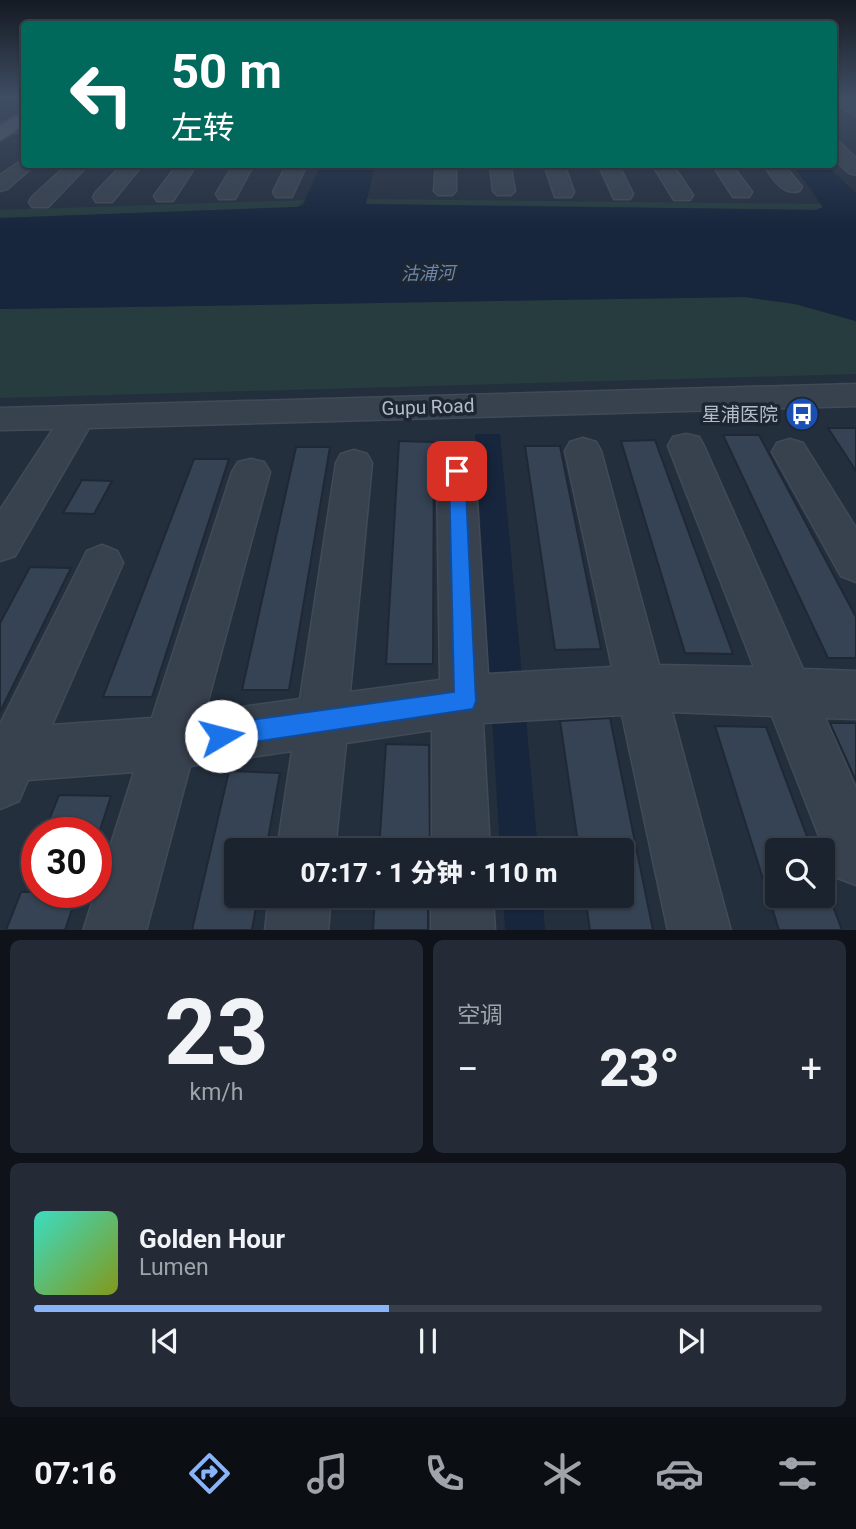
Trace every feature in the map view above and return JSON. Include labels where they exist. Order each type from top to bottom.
[{"type":"street","points":[[837,147],[856,148]]},
{"type":"street","points":[[837,151],[856,169]]},
{"type":"street","points":[[0,185],[22,168]]},
{"type":"street","points":[[40,202],[76,168]]},
{"type":"street","points":[[104,197],[130,168]]},
{"type":"street","points":[[165,196],[185,168]]},
{"type":"street","points":[[226,194],[241,168]]},
{"type":"street","points":[[284,192],[296,168]]},
{"type":"street","points":[[444,191],[446,168]]},
{"type":"street","points":[[501,168],[504,191]]},
{"type":"street","points":[[555,168],[563,192]]},
{"type":"street","points":[[610,168],[622,194]]},
{"type":"street","points":[[665,168],[682,195]]},
{"type":"street","points":[[724,168],[741,192]]},
{"type":"street","points":[[775,168],[792,187]]},
{"type":"street","name":"Gupu Road","points":[[0,419],[856,395]]},
{"type":"street","points":[[0,544],[78,417]]},
{"type":"street","points":[[686,446],[856,856]]},
{"type":"street","points":[[583,451],[700,930]]},
{"type":"street","points":[[790,452],[856,564]]},
{"type":"street","points":[[308,838],[354,463]]},
{"type":"street","points":[[457,471],[467,701],[461,838]]},
{"type":"street","points":[[114,930],[251,472]]},
{"type":"street","points":[[4,765],[102,563]]},
{"type":"street","points":[[4,765],[467,701],[537,695],[643,689],[856,695]]},
{"type":"street","points":[[296,930],[299,908]]},
{"type":"street","points":[[462,908],[463,930]]},
{"type":"green space","points":[[365,199],[820,204],[823,207],[816,210],[369,204],[364,203]]},
{"type":"green space","points":[[305,200],[297,207],[0,218],[0,210]]},
{"type":"green space","points":[[745,297],[795,304],[856,321],[856,374],[0,398],[0,309]]},
{"type":"water","name":"沽浦河","points":[[319,168],[374,168],[366,204],[816,210],[823,207],[795,168],[829,168],[856,193],[856,321],[795,304],[745,297],[0,309],[0,218],[303,205]]},
{"type":"water","points":[[475,434],[500,434],[537,838],[499,838]]},
{"type":"water","points":[[504,908],[543,908],[545,930],[505,930]]},
{"type":"building","points":[[828,428],[856,428],[856,471]]},
{"type":"building","points":[[723,435],[759,435],[856,617],[856,658],[828,658]]},
{"type":"building","points":[[655,440],[733,654],[685,653],[621,441]]},
{"type":"building","points":[[399,441],[434,442],[433,664],[386,664]]},
{"type":"building","points":[[525,446],[560,446],[601,649],[555,650]]},
{"type":"building","points":[[296,447],[330,447],[289,690],[242,690]]},
{"type":"building","points":[[194,459],[229,459],[152,697],[103,697]]},
{"type":"building","points":[[82,480],[112,481],[94,514],[63,513]]},
{"type":"building","points":[[30,567],[71,568],[0,712],[0,623]]},
{"type":"building","points":[[610,718],[653,930],[590,930],[587,908],[634,908],[634,838],[577,838],[560,721]]},
{"type":"building","points":[[830,723],[856,723],[856,781]]},
{"type":"building","points":[[715,726],[766,727],[808,838],[765,838],[765,885]]},
{"type":"building","points":[[386,744],[429,745],[430,838],[380,838]]},
{"type":"building","points":[[229,771],[280,773],[268,838],[224,838],[224,908],[256,908],[252,930],[192,930]]},
{"type":"building","points":[[59,795],[111,796],[104,817],[50,817]]},
{"type":"building","points":[[21,892],[21,908],[73,908],[65,930],[6,930]]},
{"type":"building","points":[[374,908],[428,908],[428,930],[373,930]]},
{"type":"building","points":[[772,908],[834,908],[842,930],[779,930]]},
{"type":"place","name":"星浦医院","points":[[802,414]]},
{"type":"route","points":[[221,736],[465,701],[457,471]]}]
